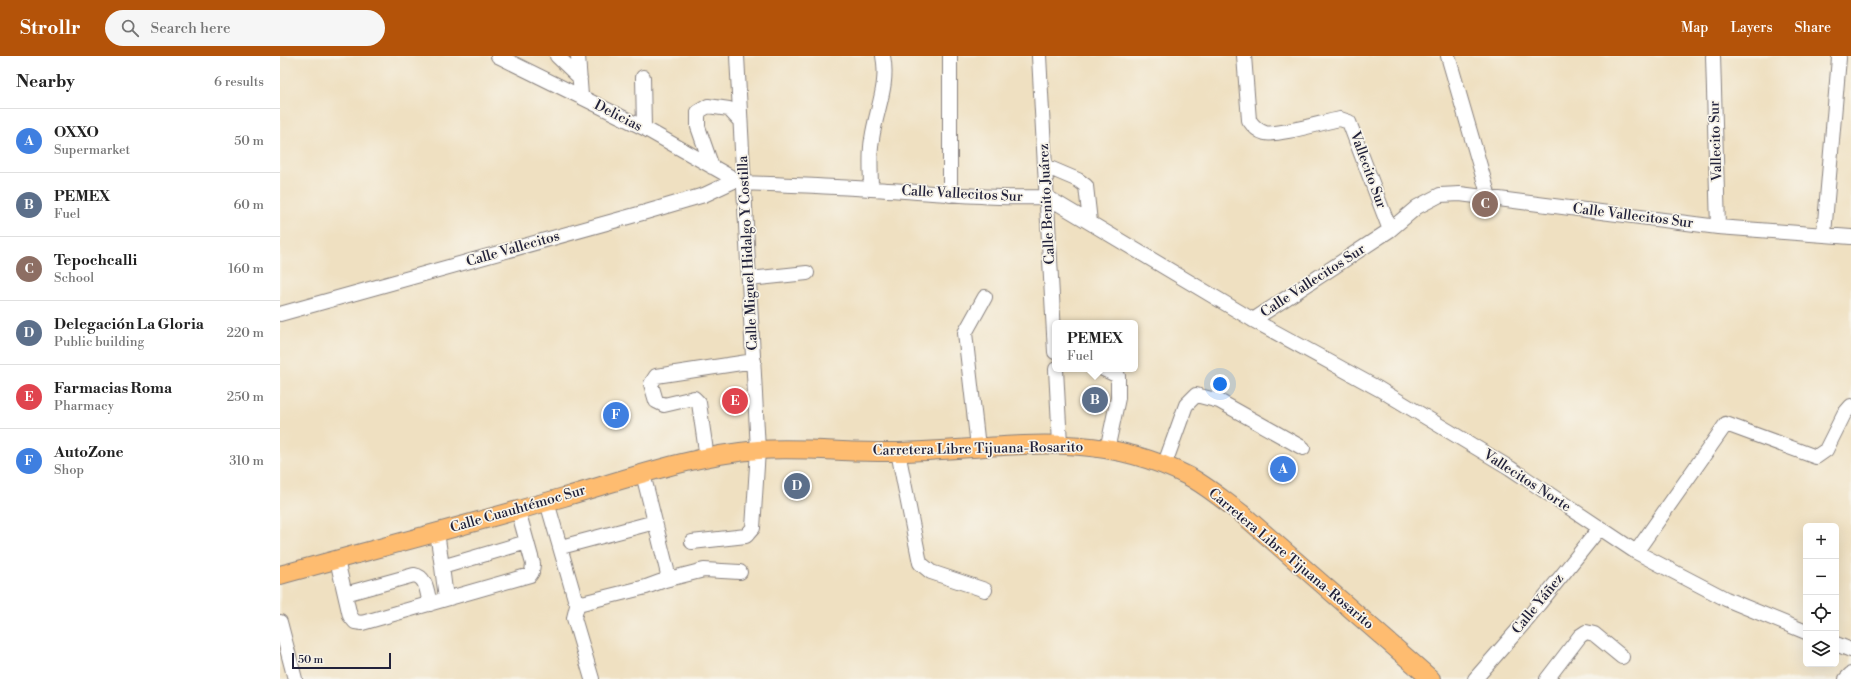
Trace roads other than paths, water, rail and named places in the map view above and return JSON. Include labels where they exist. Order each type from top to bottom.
[{"type":"main road","name":"Carretera Libre Tijuana-Rosarito","points":[[758,450],[898,452],[1060,444],[1090,446],[1130,454],[1187,476],[1208,488],[1241,513],[1431,679]]},
{"type":"main road","name":"Calle Cuauhtémoc Sur","points":[[280,575],[547,502],[643,474],[707,458],[758,450]]},
{"type":"street","name":"Delicias","points":[[498,56],[644,128],[739,182]]},
{"type":"street","points":[[557,56],[580,78]]},
{"type":"street","points":[[578,56],[581,96]]},
{"type":"street","name":"Calle Miguel Hidalgo Y Costilla","points":[[692,542],[746,536],[753,528],[758,450],[749,279],[739,182],[740,121],[737,56]]},
{"type":"street","points":[[871,189],[872,140],[885,87],[886,67],[883,56]]},
{"type":"street","points":[[950,56],[950,195]]},
{"type":"street","name":"Calle Benito Juárez","points":[[1039,56],[1048,197],[1054,320]]},
{"type":"street","name":"Vallecito Sur","points":[[1244,56],[1249,120],[1260,132],[1273,134],[1340,119],[1349,122],[1390,230]]},
{"type":"street","points":[[1448,56],[1489,197]]},
{"type":"street","name":"Vallecito Sur","points":[[1713,56],[1718,226]]},
{"type":"street","points":[[1824,234],[1839,58]]},
{"type":"street","points":[[643,77],[644,128]]},
{"type":"street","points":[[712,167],[698,127],[698,112],[708,106],[729,110],[740,121]]},
{"type":"street","points":[[1045,166],[1078,180],[1086,186],[1090,222]]},
{"type":"street","name":"Calle Vallecitos Sur","points":[[739,182],[950,195],[1019,198],[1048,197],[1253,320],[1390,230],[1417,207],[1440,195],[1460,194],[1718,226],[1851,237]]},
{"type":"street","name":"Calle Vallecitos","points":[[280,314],[646,212],[704,195],[739,182]]},
{"type":"street","points":[[749,279],[807,273]]},
{"type":"street","points":[[978,447],[965,332],[985,297]]},
{"type":"street","name":"Vallecitos Norte","points":[[1253,320],[1386,393],[1510,468],[1599,529],[1636,552],[1726,599],[1804,631]]},
{"type":"street","points":[[707,458],[699,403],[694,398],[664,405],[656,401],[651,384],[656,376],[754,361]]},
{"type":"street","points":[[1056,372],[1060,444]]},
{"type":"street","points":[[1107,450],[1118,398],[1118,376],[1109,372]]},
{"type":"street","points":[[1164,466],[1186,405],[1196,395],[1220,401],[1303,448]]},
{"type":"street","points":[[1636,552],[1726,424],[1816,457],[1826,450],[1844,414],[1851,406]]},
{"type":"street","points":[[898,452],[920,563],[931,572],[985,590]]},
{"type":"street","points":[[643,474],[668,570],[665,580]]},
{"type":"street","points":[[547,502],[561,547],[573,596],[578,602]]},
{"type":"street","points":[[337,560],[350,616],[352,620],[358,624],[530,575],[533,564],[518,510]]},
{"type":"street","points":[[561,547],[655,522]]},
{"type":"street","name":"Calle Yáñez","points":[[1475,679],[1523,624],[1599,529]]},
{"type":"street","points":[[437,532],[446,598]]},
{"type":"street","points":[[442,567],[527,542]]},
{"type":"street","points":[[578,602],[586,602],[646,587],[665,580],[704,570],[740,572]]},
{"type":"street","points":[[345,594],[414,575],[418,576],[424,581],[430,604]]},
{"type":"street","points":[[578,602],[574,618],[592,679]]},
{"type":"street","points":[[280,622],[296,679]]},
{"type":"street","points":[[1547,679],[1580,636],[1586,632],[1594,634],[1622,657]]},
{"type":"street","points":[[1846,679],[1851,674]]},
{"type":"place","name":"Tepochcalli","points":[[1485,204]]},
{"type":"place","name":"PEMEX","points":[[1095,400]]},
{"type":"place","name":"Farmacias Roma","points":[[735,401]]},
{"type":"place","name":"AutoZone","points":[[616,415]]},
{"type":"place","name":"OXXO","points":[[1283,469]]},
{"type":"place","name":"Delegación La Gloria","points":[[797,486]]}]
